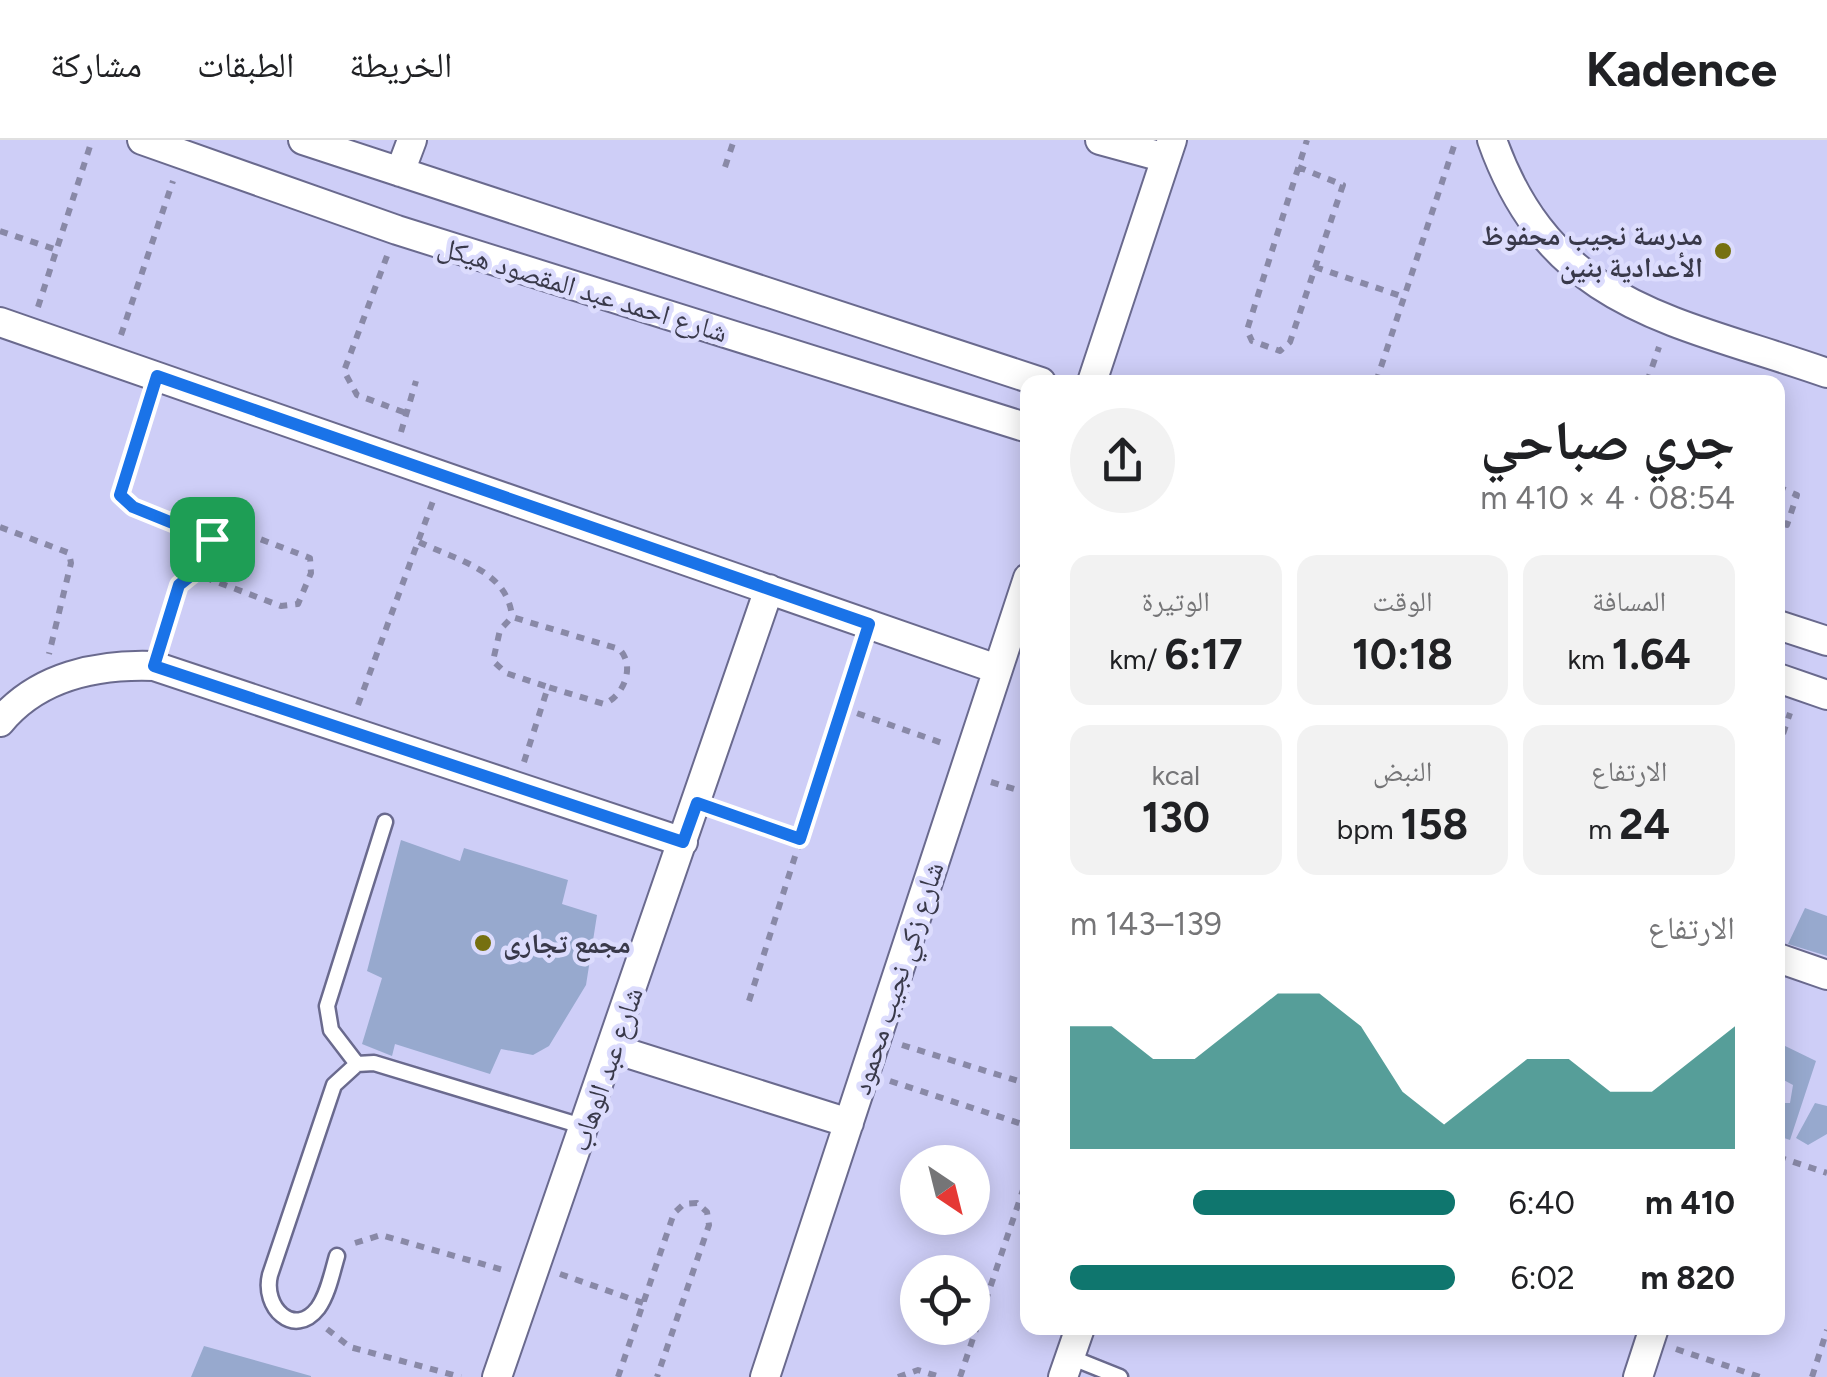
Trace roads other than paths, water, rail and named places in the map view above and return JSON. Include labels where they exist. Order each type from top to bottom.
[{"type":"street","name":"شارع احمد عبد المقصود هيكل","points":[[142,140],[396,230],[1020,425]]},
{"type":"street","name":"شارع احمد عبد المقصود هيكل","points":[[303,140],[1020,375]]},
{"type":"street","points":[[400,172],[412,140]]},
{"type":"street","points":[[1094,375],[1169,149],[1100,140]]},
{"type":"street","points":[[1492,140],[1506,178],[1535,227],[1573,268],[1604,290],[1619,300],[1827,373]]},
{"type":"street","points":[[0,322],[998,669]]},
{"type":"street","name":"شارع عبد الوهاب","points":[[497,1377],[614,1049],[769,589]]},
{"type":"street","name":"شارع زكي نجيب محمود","points":[[765,1377],[1020,602]]},
{"type":"street","points":[[1785,627],[1827,641]]},
{"type":"street","points":[[0,722],[40,689],[77,672],[118,665],[154,666],[683,842]]},
{"type":"street","points":[[1785,680],[1827,694]]},
{"type":"street","points":[[1785,962],[1827,975]]},
{"type":"street","points":[[614,1049],[849,1124]]},
{"type":"street","points":[[1066,1367],[1077,1335]]},
{"type":"street","points":[[1638,1377],[1652,1335]]},
{"type":"lane","points":[[357,1064],[331,1030],[327,1006],[385,822]]},
{"type":"lane","points":[[337,1256],[316,1310],[304,1319],[287,1318],[273,1308],[266,1292],[334,1084],[357,1064],[374,1063],[586,1128]]},
{"type":"lane","points":[[1066,1367],[1120,1377]]},
{"type":"place","name":"مدرسة نجيب محفوظ الأعدادية بنين","points":[[1723,251]]},
{"type":"place","name":"مجمع تجارى","points":[[483,943]]}]
